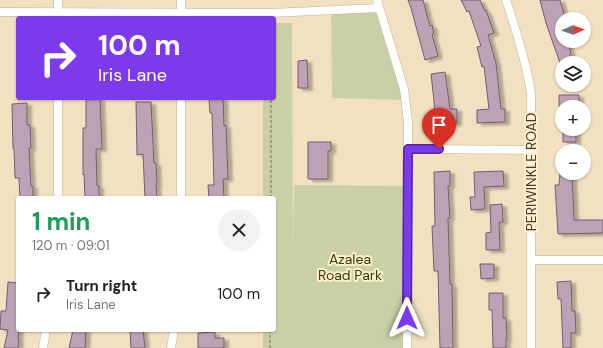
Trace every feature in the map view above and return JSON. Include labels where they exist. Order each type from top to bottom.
[{"type":"street","points":[[58,0],[58,15]]},
{"type":"street","points":[[181,0],[181,15]]},
{"type":"street","name":"PERIWINKLE ROAD","points":[[506,0],[522,50],[531,93],[531,348]]},
{"type":"street","points":[[0,12],[58,15],[181,15],[271,13],[378,4],[404,89],[408,122],[407,348]]},
{"type":"street","points":[[58,100],[58,196]]},
{"type":"street","points":[[181,100],[181,196]]},
{"type":"street","points":[[408,149],[532,150]]},
{"type":"street","points":[[532,260],[603,260]]},
{"type":"street","points":[[43,348],[46,332]]},
{"type":"street","points":[[171,348],[174,332]]},
{"type":"path","points":[[270,196],[271,100]]},
{"type":"path","points":[[270,332],[270,348]]},
{"type":"green space","points":[[379,8],[406,100],[332,98],[331,11]]},
{"type":"green space","name":"Azalea Road Park","points":[[276,23],[292,23],[293,251],[294,185],[408,186],[407,348],[263,348],[263,332],[276,332],[276,196],[263,196],[263,100],[276,100]]},
{"type":"building","points":[[408,0],[423,0],[430,26],[432,25],[434,34],[432,34],[438,56],[425,60]]},
{"type":"building","points":[[461,0],[480,0],[485,11],[486,10],[494,33],[488,35],[496,63],[501,109],[505,109],[505,122],[477,123],[477,110],[489,109],[484,66],[482,67],[477,47],[481,46],[469,11],[467,12]]},
{"type":"building","points":[[540,0],[560,0],[564,12],[555,12],[555,48],[569,48],[570,56],[558,56],[546,23]]},
{"type":"building","points":[[307,60],[308,88],[298,88],[298,61]]},
{"type":"building","points":[[445,72],[450,109],[457,109],[457,123],[435,124],[431,74]]},
{"type":"building","points":[[559,95],[579,95],[579,100],[559,100]]},
{"type":"building","points":[[86,100],[100,100],[102,149],[96,149],[97,186],[99,186],[99,196],[85,196],[84,174],[83,175],[83,128],[86,128]]},
{"type":"building","points":[[209,100],[223,100],[224,126],[226,125],[228,179],[223,179],[224,196],[209,196],[208,185],[214,185],[212,113],[210,113]]},
{"type":"building","points":[[136,102],[151,102],[157,196],[145,196],[143,154],[137,155]]},
{"type":"building","points":[[27,103],[27,125],[30,125],[31,148],[29,148],[33,196],[20,196],[19,178],[15,178],[12,104]]},
{"type":"building","points":[[563,136],[576,136],[576,142],[563,142]]},
{"type":"building","points":[[308,142],[331,142],[331,151],[328,151],[328,179],[308,179]]},
{"type":"building","points":[[450,171],[450,186],[448,186],[450,218],[448,218],[450,284],[452,284],[453,348],[440,348],[438,271],[434,271],[432,226],[435,226],[434,172]]},
{"type":"building","points":[[503,171],[504,186],[484,187],[485,209],[471,210],[470,197],[475,197],[474,172]]},
{"type":"building","points":[[559,180],[572,180],[574,220],[603,220],[603,233],[558,234],[555,185],[559,185]]},
{"type":"building","points":[[502,204],[503,222],[499,222],[500,250],[486,250],[486,233],[491,232],[490,205]]},
{"type":"building","points":[[480,264],[494,264],[494,278],[481,279]]},
{"type":"building","points":[[571,281],[572,311],[575,311],[576,333],[571,333],[571,348],[563,348],[561,299],[558,299],[557,282]]},
{"type":"building","points":[[8,282],[16,283],[16,332],[19,332],[18,348],[4,348],[8,330],[0,329],[1,311],[6,311]]},
{"type":"building","points":[[489,293],[503,293],[503,318],[506,318],[506,348],[493,348],[492,310],[489,310]]},
{"type":"building","points":[[73,332],[86,332],[85,348],[69,348]]},
{"type":"building","points":[[130,332],[143,332],[145,348],[131,348]]},
{"type":"building","points":[[215,332],[215,338],[224,338],[224,348],[198,348],[198,333]]},
{"type":"route","points":[[407,318],[408,149],[439,149]]}]
